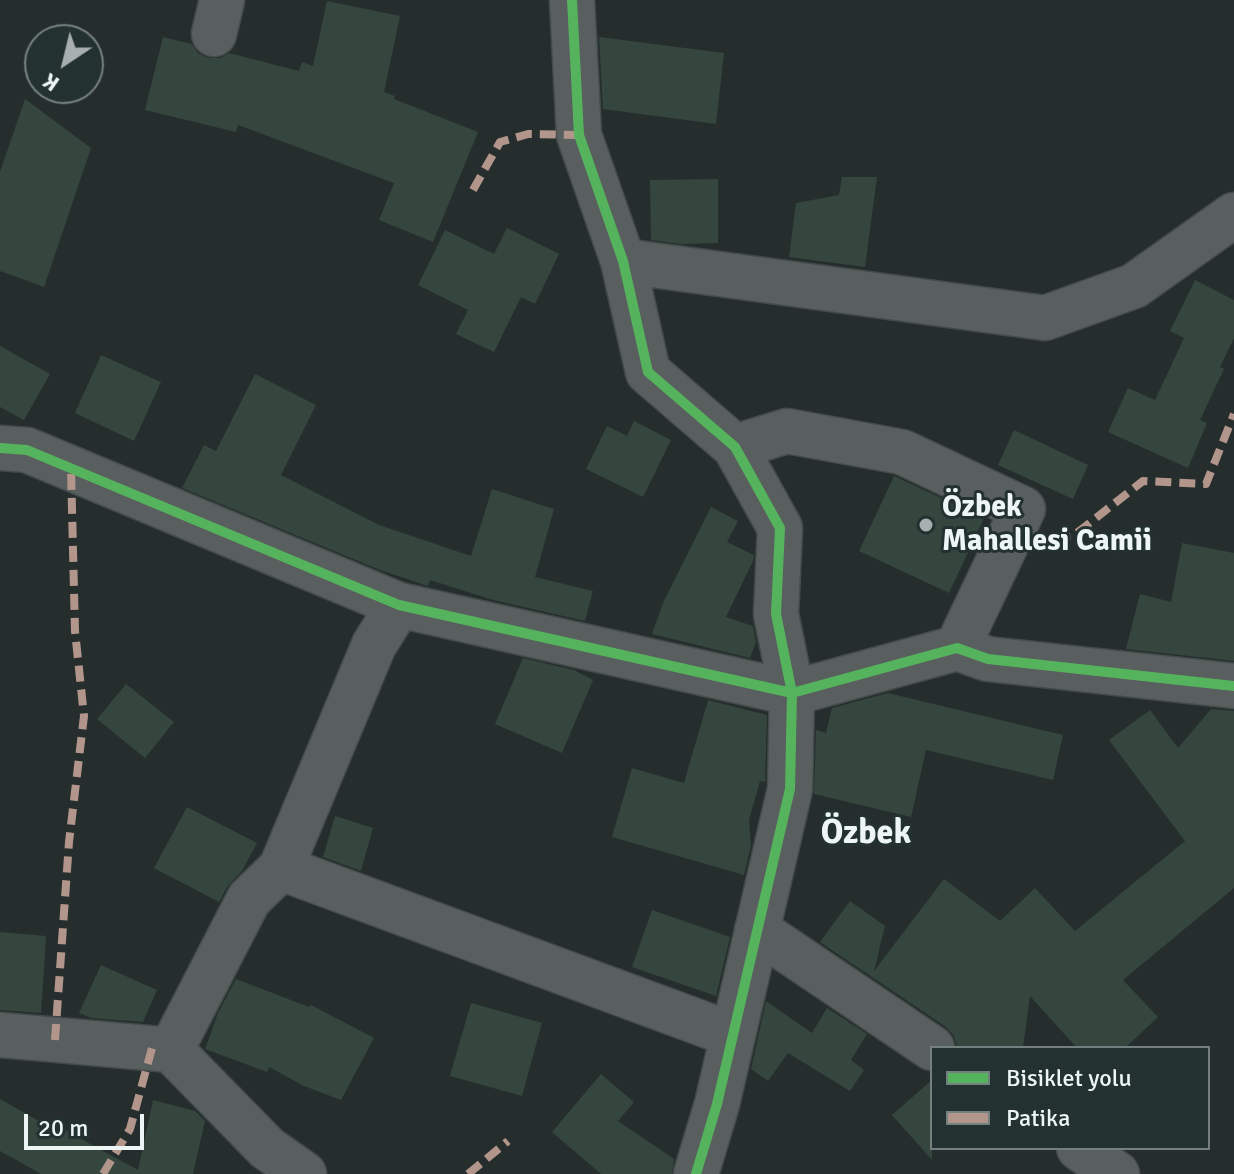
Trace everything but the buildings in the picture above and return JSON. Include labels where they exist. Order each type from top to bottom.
[{"type":"street","points":[[572,0],[579,135],[623,261],[648,372],[735,447],[780,528],[776,614],[792,693],[790,789],[717,1104],[696,1174]]},
{"type":"street","points":[[623,261],[1045,318],[1134,286],[1234,215]]},
{"type":"street","points":[[735,447],[787,431],[902,452],[1023,509],[957,648]]},
{"type":"street","points":[[0,448],[27,450],[399,605],[792,693],[957,648],[988,659],[1234,686]]},
{"type":"street","points":[[171,1050],[249,899],[281,868],[374,645],[399,605]]},
{"type":"street","points":[[281,868],[733,1035]]},
{"type":"street","points":[[757,930],[930,1047]]},
{"type":"street","points":[[0,1035],[171,1050],[259,1161],[304,1174]]},
{"type":"street","points":[[1082,1150],[1117,1174]]},
{"type":"marked path","points":[[473,190],[500,142],[528,134],[579,135]]},
{"type":"marked path","points":[[1007,545],[1073,536],[1143,481],[1206,484],[1234,414]]},
{"type":"marked path","points":[[55,1040],[69,842],[84,716],[75,631],[71,469]]},
{"type":"marked path","points":[[103,1174],[130,1129],[152,1048]]},
{"type":"marked path","points":[[468,1174],[508,1141]]},
{"type":"cycle path","points":[[572,0],[579,135],[623,261],[648,372],[735,447],[780,528],[776,614],[792,693],[790,789],[717,1104],[696,1174]]},
{"type":"cycle path","points":[[0,448],[27,450],[399,605],[792,693],[957,648],[988,659],[1234,686]]},
{"type":"place","name":"Özbek Mahallesi Camii","points":[[926,525]]},
{"type":"district","name":"Özbek","points":[[866,834]]}]
